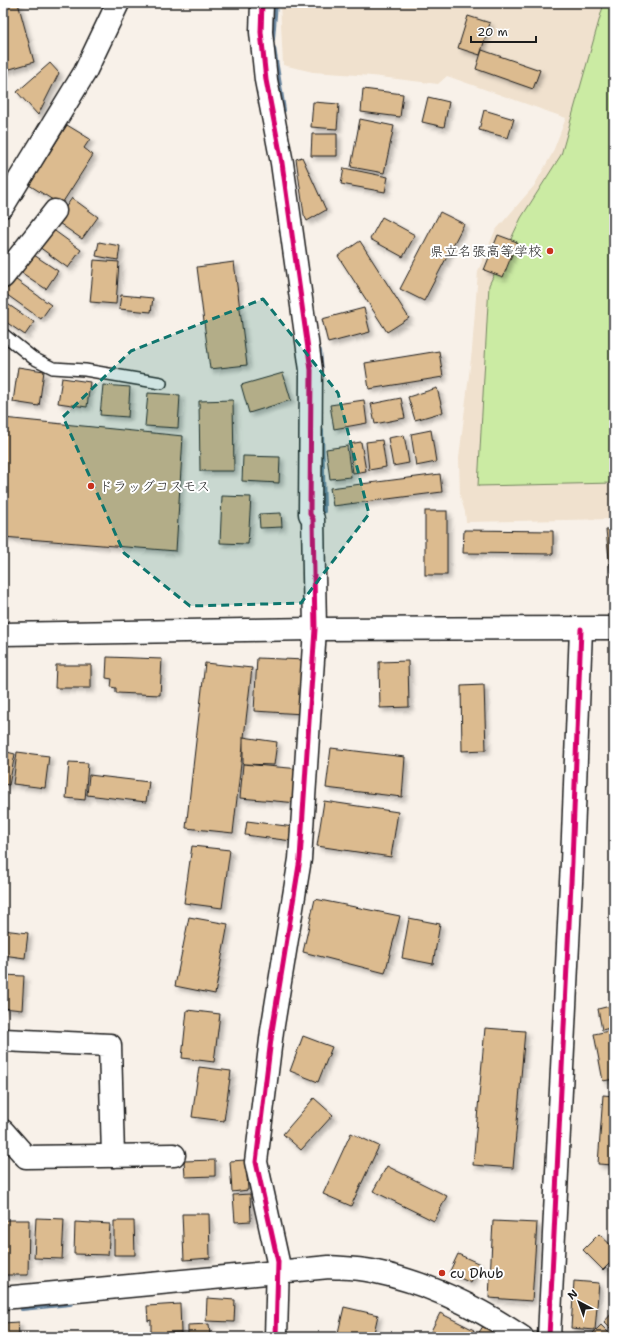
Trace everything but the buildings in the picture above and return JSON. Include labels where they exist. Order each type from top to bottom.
[{"type":"street","points":[[3,206],[85,72],[118,3]]},
{"type":"street","points":[[262,3],[261,32],[266,80],[282,163],[311,370],[310,514],[313,519],[315,630],[300,859],[272,1032],[256,1162],[278,1262],[283,1276],[276,1337]]},
{"type":"street","points":[[3,277],[55,211]]},
{"type":"street","points":[[3,634],[614,628]]},
{"type":"street","points":[[549,1337],[572,862],[581,629]]},
{"type":"street","points":[[3,1040],[110,1045],[112,1156]]},
{"type":"street","points":[[3,1131],[26,1157],[174,1155]]},
{"type":"street","points":[[3,1298],[283,1276],[329,1266],[370,1270],[412,1281],[462,1302],[522,1337]]},
{"type":"lane","points":[[3,334],[33,358],[53,368],[85,370],[161,383]]},
{"type":"highlighted area","points":[[263,299],[338,393],[369,514],[301,603],[190,606],[124,553],[63,417],[131,351]]},
{"type":"shaded area","name":"県立名張高等学校","points":[[280,3],[614,3],[614,519],[466,522],[465,512],[460,496],[459,458],[472,350],[478,271],[495,231],[534,186],[552,154],[566,118],[447,76],[438,84],[372,76],[313,72],[283,65]]},
{"type":"green space","points":[[604,3],[614,3],[614,483],[478,486],[489,285],[521,218],[561,155]]},
{"type":"waterway","points":[[272,39],[275,3]]},
{"type":"waterway","points":[[273,48],[283,110]]},
{"type":"waterway","points":[[319,351],[321,372]]},
{"type":"waterway","points":[[321,431],[323,511]]},
{"type":"waterway","points":[[22,1308],[70,1303]]},
{"type":"cycle path","points":[[262,3],[261,32],[266,80],[282,163],[311,370],[310,514],[313,519],[315,629],[300,859],[272,1031],[256,1162],[278,1262],[276,1337]]},
{"type":"cycle path","points":[[549,1337],[572,862],[581,629]]},
{"type":"place","name":"県立名張高等学校","points":[[550,251]]},
{"type":"place","name":"ドラッグコスモス","points":[[91,486]]},
{"type":"place","name":"cu Dhub","points":[[442,1273]]}]
